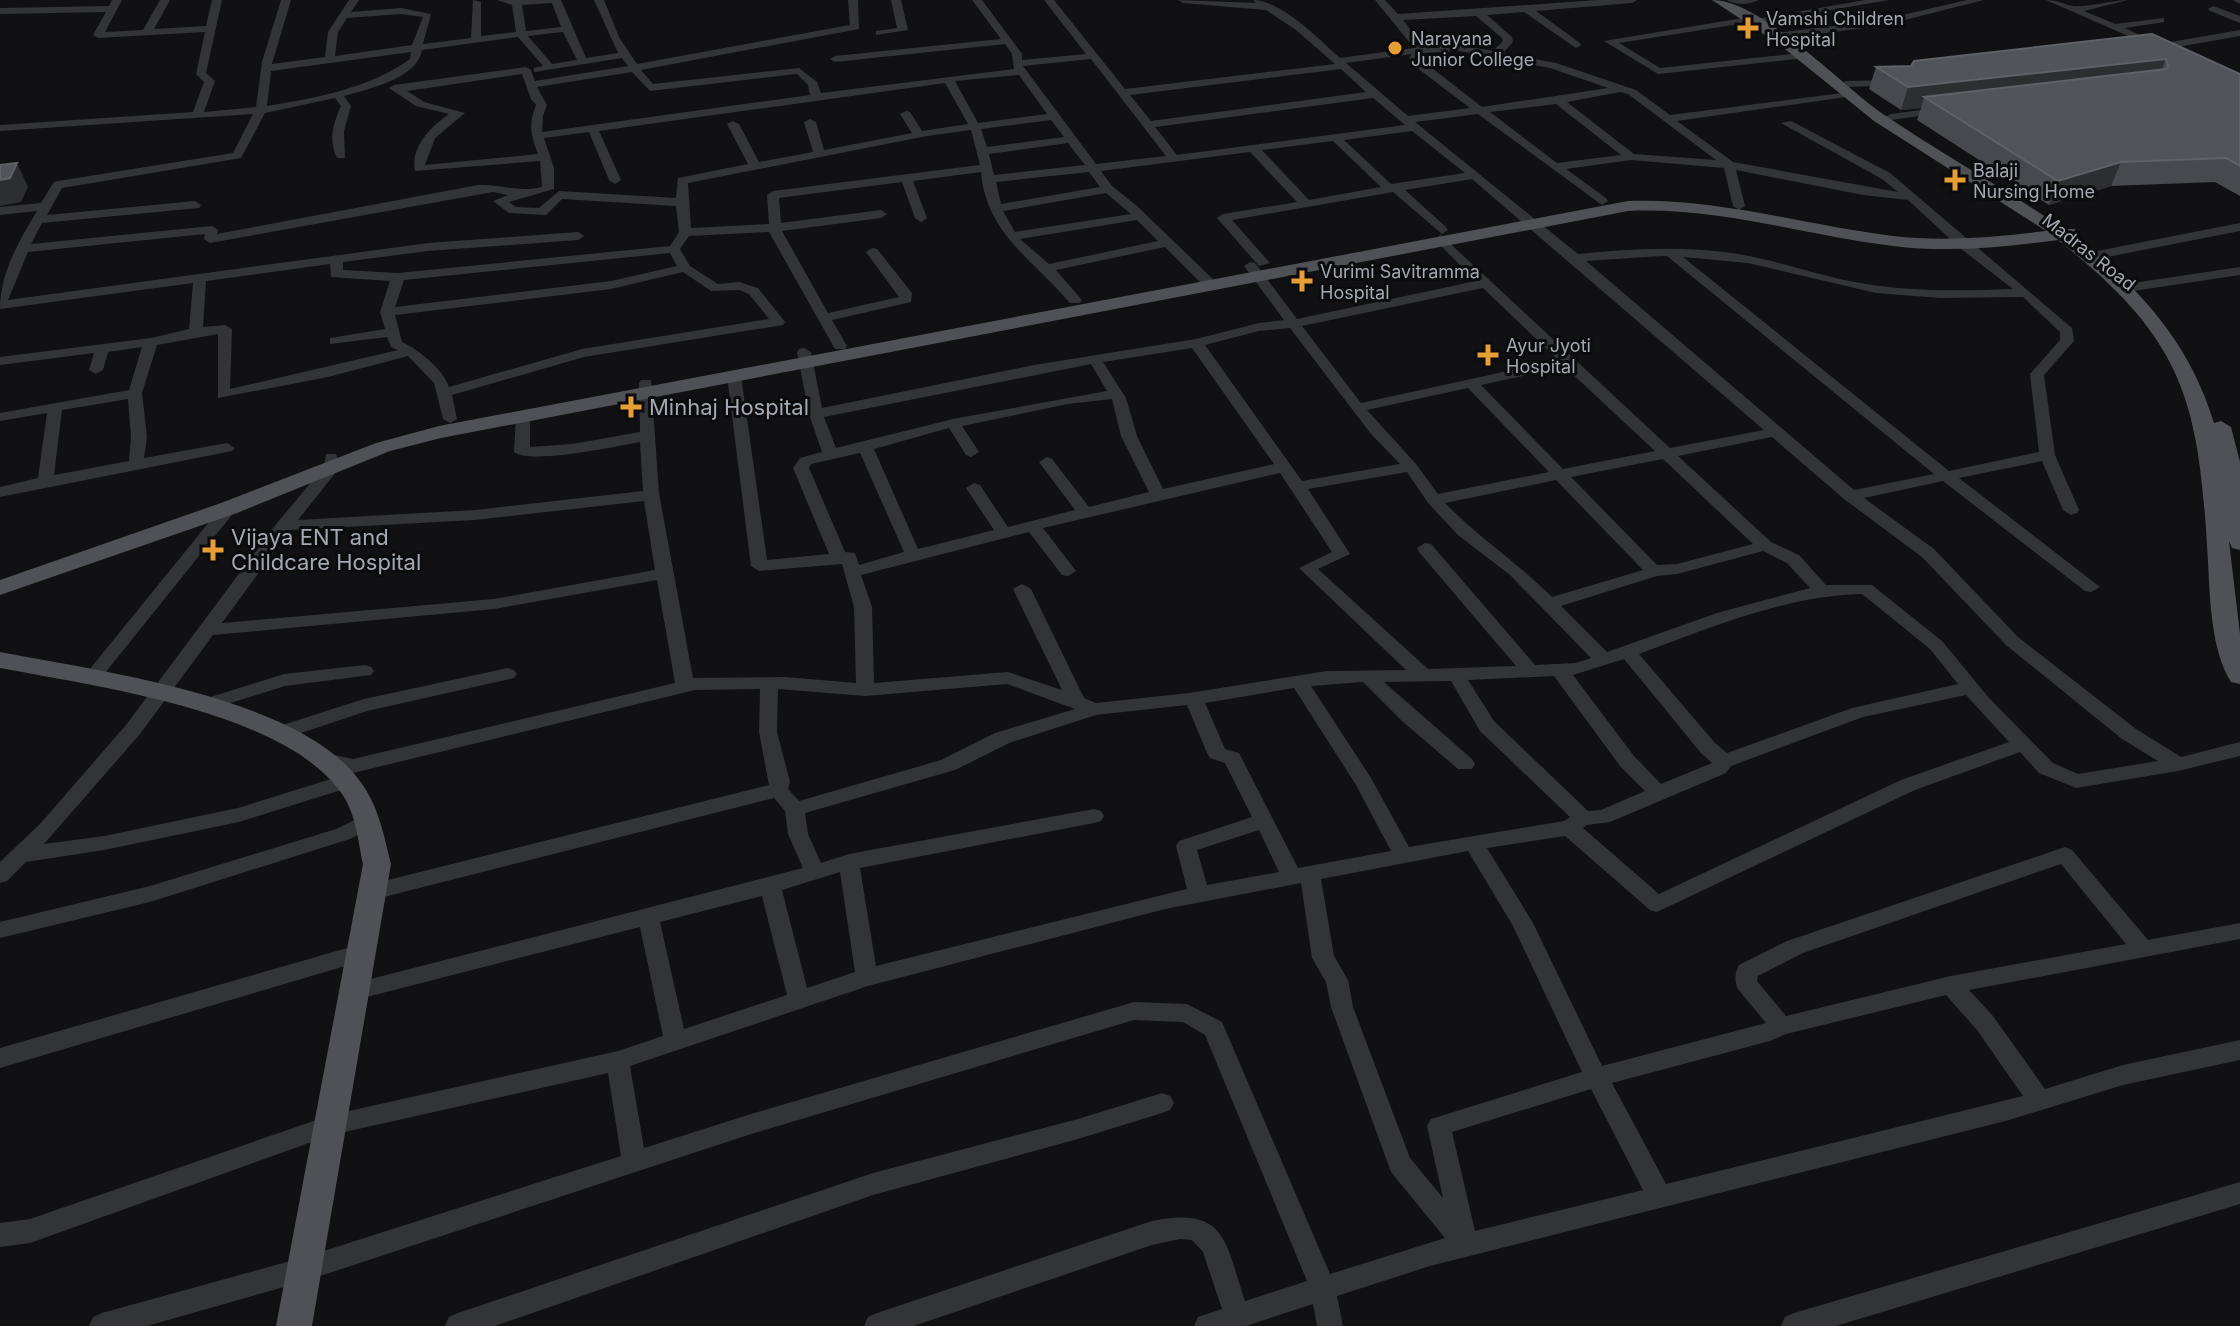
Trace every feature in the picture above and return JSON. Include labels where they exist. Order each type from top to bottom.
[{"type":"main road","points":[[1718,0],[1780,35],[1846,89],[2060,231],[2130,292],[2156,326],[2223,431],[2214,474],[2223,601],[2231,653],[2240,676]]},
{"type":"main road","points":[[1732,0],[1755,20]]},
{"type":"main road","name":"Madras Road","points":[[1780,35],[1846,89],[2097,255],[2133,287],[2172,331],[2202,375],[2238,484],[2240,543]]},
{"type":"main road","points":[[1530,219],[1602,201],[1663,197],[1739,206],[1873,232],[1960,241]]},
{"type":"main road","points":[[418,432],[523,416],[646,388],[1258,268],[1530,219],[1628,206],[1685,204],[1892,241],[1960,241],[2060,231]]},
{"type":"main road","points":[[0,588],[450,419],[734,376],[840,346],[1075,300],[1207,280]]},
{"type":"main road","points":[[0,580],[49,568],[229,508],[332,462]]},
{"type":"main road","points":[[0,660],[208,704],[252,719],[320,759],[347,781],[367,821],[377,864],[294,1326]]},
{"type":"street","points":[[146,34],[165,0]]},
{"type":"street","points":[[197,115],[210,81],[201,74],[217,0]]},
{"type":"street","points":[[0,304],[23,249],[58,185],[237,156],[261,109],[267,68],[286,0]]},
{"type":"street","points":[[330,57],[333,32],[354,0]]},
{"type":"street","points":[[502,0],[517,3],[556,0],[568,29],[569,41],[583,62]]},
{"type":"street","points":[[599,0],[607,27],[622,55],[650,88],[799,71],[813,84],[816,96]]},
{"type":"street","points":[[529,79],[726,53],[855,27],[853,0]]},
{"type":"street","points":[[880,33],[903,30],[896,0]]},
{"type":"street","points":[[977,0],[1017,54],[1020,67],[1090,168],[1108,189],[1207,280]]},
{"type":"street","points":[[1049,0],[1173,157]]},
{"type":"street","points":[[1183,0],[1263,4],[1300,28],[1375,94],[1576,258],[1850,496],[1928,553],[2012,641],[2129,734],[2178,764]]},
{"type":"street","points":[[1380,0],[1418,42],[1420,50]]},
{"type":"street","points":[[1512,0],[1576,45]]},
{"type":"street","points":[[1395,17],[1632,0]]},
{"type":"street","points":[[1732,0],[1753,0]]},
{"type":"street","points":[[1802,56],[1658,71],[1609,41],[1884,0]]},
{"type":"street","points":[[1780,35],[1881,23],[1979,0]]},
{"type":"street","points":[[2051,0],[2186,58]]},
{"type":"street","points":[[2073,10],[2123,0]]},
{"type":"street","points":[[476,2],[476,40]]},
{"type":"street","points":[[517,3],[521,34],[550,68]]},
{"type":"street","points":[[115,4],[98,35],[212,29]]},
{"type":"street","points":[[0,11],[115,4]]},
{"type":"street","points":[[0,128],[261,109],[339,96],[355,87],[376,83],[411,64],[428,16],[408,4],[381,14],[345,15]]},
{"type":"street","points":[[2213,9],[2240,20]]},
{"type":"street","points":[[1478,13],[1507,37],[1508,42],[1497,53]]},
{"type":"street","points":[[2115,27],[2161,20]]},
{"type":"street","points":[[267,68],[316,62],[330,57],[340,59],[568,29]]},
{"type":"street","points":[[2160,47],[2240,33]]},
{"type":"street","points":[[835,59],[1008,41]]},
{"type":"street","points":[[1123,93],[1420,50],[1459,48],[1497,53],[1552,65],[1632,92],[1729,165],[1739,206]]},
{"type":"street","points":[[1420,50],[1414,58],[1420,65],[1602,201]]},
{"type":"street","points":[[529,79],[550,68],[622,55]]},
{"type":"street","points":[[536,136],[1094,56]]},
{"type":"street","points":[[399,89],[526,70],[542,105],[537,114],[536,136],[550,179],[548,189],[499,201],[513,210],[542,212],[559,195],[609,196],[638,203],[682,202]]},
{"type":"street","points":[[742,78],[755,104]]},
{"type":"street","points":[[948,79],[973,126],[996,208],[1012,236],[1036,262],[1047,268],[1075,300]]},
{"type":"street","points":[[376,83],[399,89],[420,104],[459,113],[437,124],[420,153],[419,169],[543,157]]},
{"type":"street","points":[[1667,119],[1900,83]]},
{"type":"street","points":[[840,346],[774,228],[774,193],[906,177],[1090,168],[1253,148],[1621,88]]},
{"type":"street","points":[[1148,125],[1375,94]]},
{"type":"street","points":[[339,96],[346,106],[337,129],[336,145],[341,156]]},
{"type":"street","points":[[1558,100],[1631,157]]},
{"type":"street","points":[[1891,117],[1957,108]]},
{"type":"street","points":[[906,114],[919,135]]},
{"type":"street","points":[[387,312],[674,249],[685,232],[682,181],[919,135],[1054,116]]},
{"type":"street","points":[[810,122],[820,155]]},
{"type":"street","points":[[1787,123],[1886,176],[2067,331],[2067,341],[2037,374],[2047,455],[2071,510]]},
{"type":"street","points":[[733,124],[755,166]]},
{"type":"street","points":[[592,127],[615,180]]},
{"type":"street","points":[[1335,137],[1442,235],[1567,362],[1765,546],[1793,559],[1822,590]]},
{"type":"street","points":[[982,151],[1071,139]]},
{"type":"street","points":[[1253,148],[1307,205]]},
{"type":"street","points":[[1555,167],[1631,157],[1729,165],[1863,191],[1912,197]]},
{"type":"street","points":[[1474,175],[1223,218],[1358,408],[1411,467],[1434,500],[1464,532],[1516,571],[1604,660]]},
{"type":"street","points":[[906,177],[921,218]]},
{"type":"street","points":[[212,230],[210,239],[478,189],[493,188],[519,194]]},
{"type":"street","points":[[996,208],[1108,189]]},
{"type":"street","points":[[40,219],[195,205]]},
{"type":"street","points":[[0,211],[47,206]]},
{"type":"street","points":[[685,232],[774,228],[881,214]]},
{"type":"street","points":[[1012,236],[1139,216]]},
{"type":"street","points":[[23,249],[212,230],[256,222]]},
{"type":"street","points":[[2097,255],[2240,227]]},
{"type":"street","points":[[423,229],[428,247]]},
{"type":"street","points":[[0,304],[428,247],[578,236]]},
{"type":"street","points":[[1047,268],[1166,243]]},
{"type":"street","points":[[444,393],[582,353],[778,322],[757,291],[741,284],[716,288],[685,268],[674,249]]},
{"type":"street","points":[[824,318],[906,299],[905,293],[872,252]]},
{"type":"street","points":[[1576,258],[1636,252],[1703,253],[1750,259],[1870,287],[1948,296],[2026,293]]},
{"type":"street","points":[[1671,253],[1949,478],[2091,587]]},
{"type":"street","points":[[337,260],[336,274],[346,277],[550,277],[611,285],[685,268]]},
{"type":"street","points":[[2133,287],[2240,271]]},
{"type":"street","points":[[398,277],[387,312],[396,344],[411,351],[441,382],[450,419]]},
{"type":"street","points":[[196,332],[200,278]]},
{"type":"street","points":[[816,414],[1196,343],[1259,327],[1295,323],[1486,283]]},
{"type":"street","points":[[0,380],[4,360],[102,349],[225,329],[223,395],[328,373],[411,351]]},
{"type":"street","points":[[335,341],[392,332]]},
{"type":"street","points":[[136,465],[139,437],[135,393],[151,342]]},
{"type":"street","points":[[1196,343],[1342,554],[1307,568],[1424,676]]},
{"type":"street","points":[[96,370],[102,349]]},
{"type":"street","points":[[805,357],[816,414],[831,454]]},
{"type":"street","points":[[1095,360],[1117,394],[1129,436],[1158,495]]},
{"type":"street","points":[[1358,408],[1567,362]]},
{"type":"street","points":[[734,376],[759,566],[846,565],[913,555],[1284,467]]},
{"type":"street","points":[[1471,383],[1653,571]]},
{"type":"street","points":[[646,388],[651,495],[685,687]]},
{"type":"street","points":[[0,417],[135,393]]},
{"type":"street","points":[[865,690],[863,607],[801,468],[805,461],[953,423],[1117,394]]},
{"type":"street","points":[[45,481],[55,408]]},
{"type":"street","points":[[523,416],[522,452],[572,449],[646,436]]},
{"type":"street","points":[[953,423],[971,452]]},
{"type":"street","points":[[1434,500],[1775,432]]},
{"type":"street","points":[[865,447],[913,555]]},
{"type":"street","points":[[0,492],[227,448]]},
{"type":"street","points":[[1850,496],[1949,478],[2008,461],[2047,455]]},
{"type":"street","points":[[0,875],[22,855],[161,694],[332,462]]},
{"type":"street","points":[[1047,462],[1085,513]]},
{"type":"street","points":[[1297,486],[1411,467]]},
{"type":"street","points":[[974,488],[1004,533]]},
{"type":"street","points":[[283,526],[475,515],[651,495]]},
{"type":"street","points":[[91,679],[229,508]]},
{"type":"street","points":[[1033,526],[1068,571]]},
{"type":"street","points":[[1548,604],[1646,576],[1653,571],[1677,569],[1765,546]]},
{"type":"street","points":[[1425,548],[1531,672]]},
{"type":"street","points":[[210,630],[494,604],[663,574]]},
{"type":"street","points":[[1022,589],[1086,706]]},
{"type":"street","points":[[795,809],[948,765],[1002,738],[1086,706],[1194,699],[1327,677],[1578,669],[1723,617],[1822,590],[1866,589],[1936,645],[1970,688],[2046,768],[2076,781],[2178,764],[2240,749]]},
{"type":"street","points":[[1627,651],[1708,748],[1724,761]]},
{"type":"street","points":[[1559,670],[1627,761],[1657,792]]},
{"type":"street","points":[[208,704],[284,680],[365,671]]},
{"type":"street","points":[[280,733],[364,705],[508,674]]},
{"type":"street","points":[[1456,675],[1487,726],[1576,823],[1657,904],[1908,785],[2023,744]]},
{"type":"street","points":[[1367,676],[1409,717],[1465,764]]},
{"type":"street","points":[[320,759],[353,766],[685,687],[769,684],[865,690],[1008,678],[1086,706]]},
{"type":"street","points":[[1299,681],[1364,783],[1404,857]]},
{"type":"street","points":[[769,684],[768,732],[780,782],[778,790]]},
{"type":"street","points":[[0,1235],[30,1231],[331,1125],[618,1061],[867,977],[1199,895],[1603,817],[1719,768],[1724,761],[1859,712],[1970,688]]},
{"type":"street","points":[[1194,699],[1217,753],[1232,758],[1264,821],[1302,876],[1323,958],[1337,980],[1342,1007],[1400,1164],[1466,1245]]},
{"type":"street","points":[[22,855],[104,843],[239,815],[347,781]]},
{"type":"street","points":[[778,790],[795,809],[798,834],[815,871]]},
{"type":"street","points":[[372,892],[778,790]]},
{"type":"street","points":[[355,991],[770,886],[849,862],[1094,816]]},
{"type":"street","points":[[0,930],[150,894],[343,834],[367,821]]},
{"type":"street","points":[[1199,895],[1186,846],[1264,821]]},
{"type":"street","points":[[1473,843],[1522,923],[1660,1197]]},
{"type":"street","points":[[1781,1026],[1746,983],[1747,971],[1795,947],[2065,855],[2143,949]]},
{"type":"street","points":[[849,862],[867,977]]},
{"type":"street","points":[[770,886],[799,1000]]},
{"type":"street","points":[[648,917],[676,1042]]},
{"type":"street","points":[[1466,1245],[1439,1126],[1597,1077],[1770,1032],[1781,1026],[1951,985],[2240,931]]},
{"type":"street","points":[[0,1058],[361,953]]},
{"type":"street","points":[[1951,985],[1985,1023],[2040,1101]]},
{"type":"street","points":[[102,1326],[305,1269],[751,1124],[1134,1011],[1187,1013],[1214,1029],[1323,1289],[1330,1326]]},
{"type":"street","points":[[1207,1326],[1466,1245],[2040,1101],[2123,1075],[2240,1050]]},
{"type":"street","points":[[618,1061],[634,1164]]},
{"type":"street","points":[[458,1326],[873,1184],[1162,1103]]},
{"type":"street","points":[[1794,1326],[2240,1193]]},
{"type":"street","points":[[877,1326],[1152,1233],[1180,1227],[1199,1229],[1214,1246],[1237,1316]]},
{"type":"building","points":[[2152,34],[2240,74],[2240,166],[2226,158],[2121,162],[2058,181],[1924,97],[2166,69],[2166,59],[1908,87],[1876,67],[1911,66],[1914,61]]},
{"type":"building","points":[[17,163],[10,178],[0,180],[0,165]]},
{"type":"place","name":"Vamshi Children Hospital","points":[[1748,28]]},
{"type":"place","name":"Narayana Junior College","points":[[1395,48]]},
{"type":"place","name":"Balaji Nursing Home","points":[[1955,180]]},
{"type":"place","name":"Vurimi Savitramma Hospital","points":[[1302,281]]},
{"type":"place","name":"Ayur Jyoti Hospital","points":[[1488,355]]},
{"type":"place","name":"Minhaj Hospital","points":[[631,407]]},
{"type":"place","name":"Vijaya ENT and Childcare Hospital","points":[[213,550]]}]
